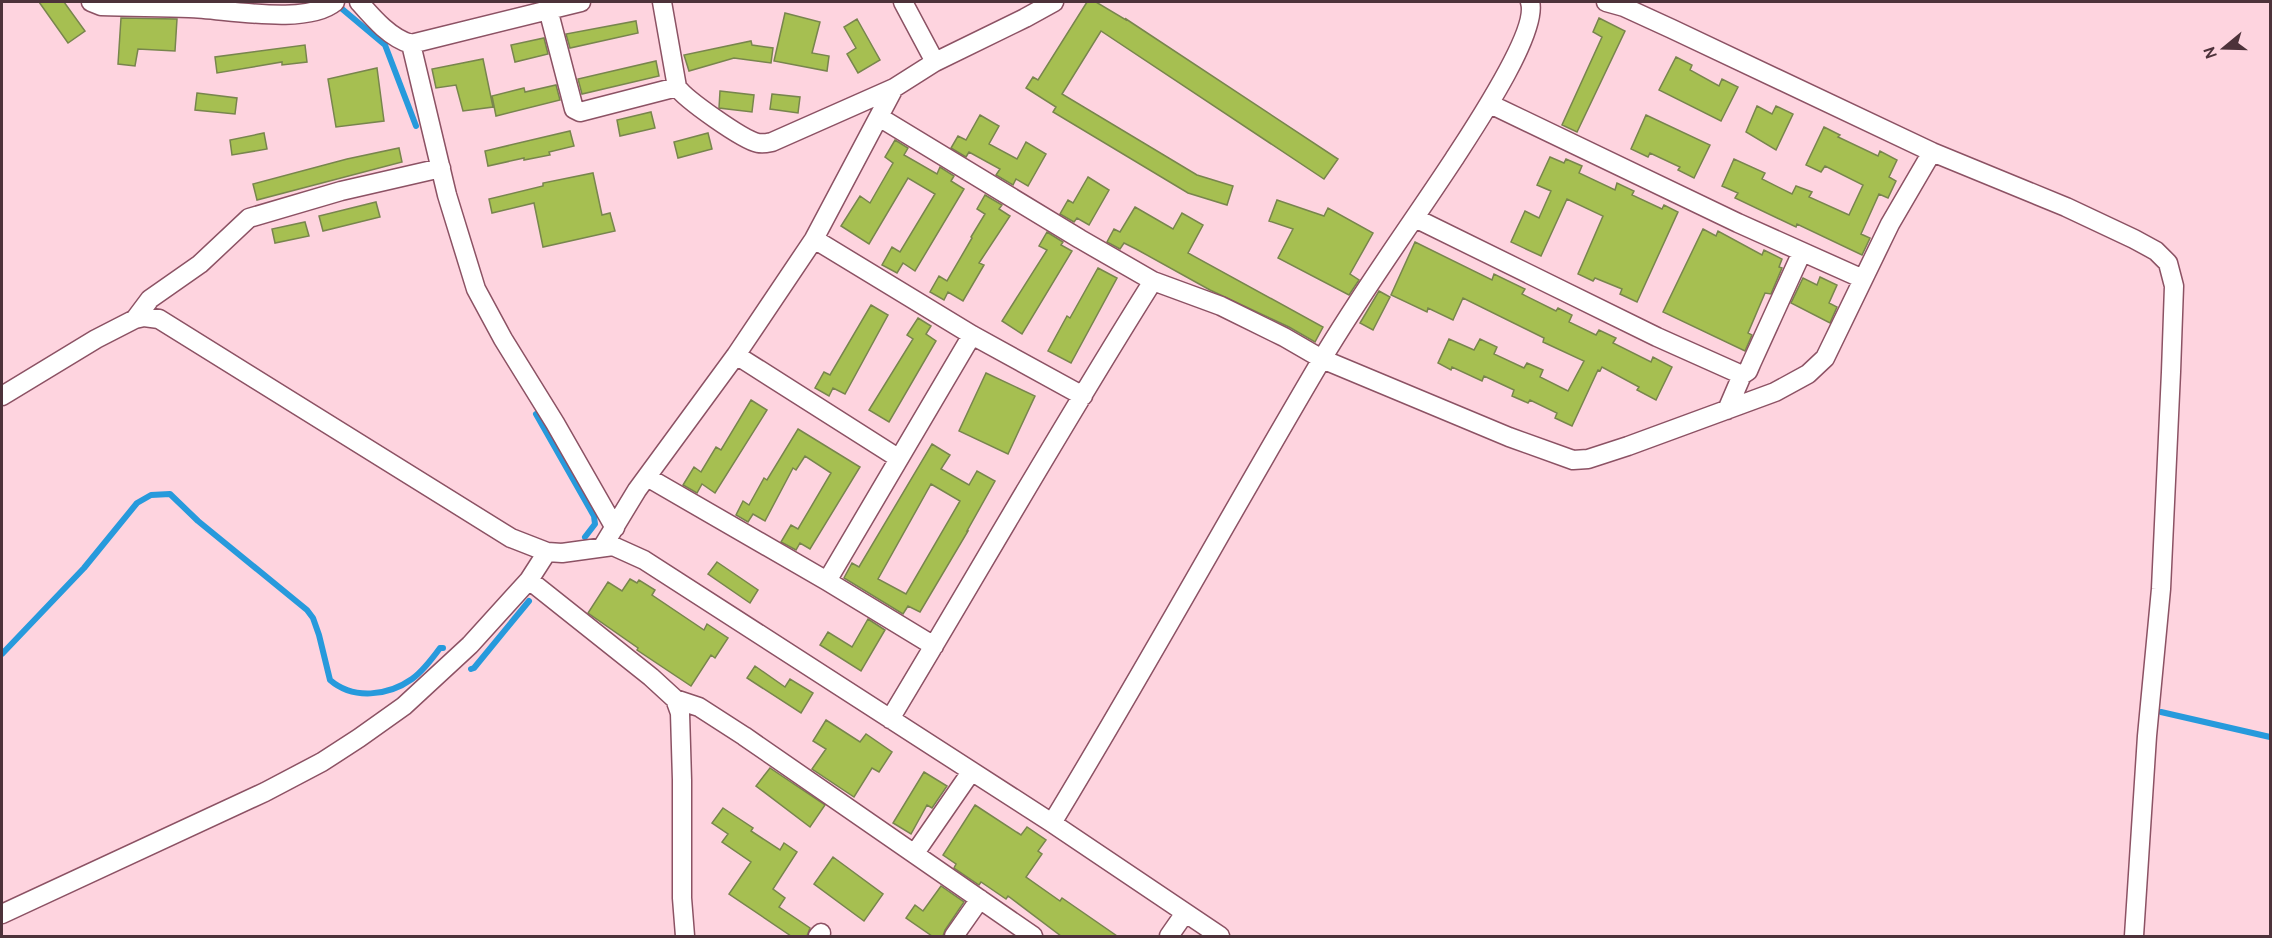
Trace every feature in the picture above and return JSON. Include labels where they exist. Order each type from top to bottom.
[{"type":"street","points":[[91,2],[101,6],[190,8],[256,14],[307,12],[332,4]]},
{"type":"street","points":[[359,2],[384,28],[397,38],[411,44],[580,2]]},
{"type":"street","points":[[662,2],[677,87],[686,97],[727,126],[760,144],[788,136],[894,88],[935,62],[1054,2]]},
{"type":"street","points":[[903,2],[935,62]]},
{"type":"street","points":[[1606,2],[1624,7],[1672,29],[1932,152],[2066,207],[2134,239],[2163,257],[2168,263],[2174,278],[2161,589],[2134,936]]},
{"type":"street","points":[[1052,823],[1120,711],[1322,359],[1376,272],[1415,218],[1490,104],[1526,30],[1536,3]]},
{"type":"street","points":[[548,9],[573,110],[580,112],[677,87]]},
{"type":"street","points":[[411,44],[447,195],[468,266],[483,303],[615,528]]},
{"type":"street","points":[[603,546],[647,477],[736,355],[814,239],[894,88]]},
{"type":"street","points":[[867,100],[874,102],[880,114],[1080,239],[1154,281],[1240,315],[1322,359],[1550,453],[1573,460],[1602,455],[1727,410],[1786,387],[1818,366],[1832,347],[1900,205],[1932,152]]},
{"type":"street","points":[[1490,104],[1863,279]]},
{"type":"street","points":[[135,319],[150,299],[195,268],[249,218],[341,191],[441,168]]},
{"type":"street","points":[[1415,218],[1657,337],[1742,375]]},
{"type":"street","points":[[814,239],[972,335],[1083,396]]},
{"type":"street","points":[[1727,410],[1742,375],[1748,371],[1802,252]]},
{"type":"street","points":[[890,719],[1154,281]]},
{"type":"street","points":[[2,396],[96,339],[135,319],[144,317],[159,320],[504,533],[547,552],[568,552],[613,546],[644,560],[1052,823],[1220,936]]},
{"type":"street","points":[[827,581],[972,335]]},
{"type":"street","points":[[736,355],[898,458]]},
{"type":"street","points":[[647,477],[934,646]]},
{"type":"street","points":[[2,914],[265,792],[322,762],[404,706],[470,645],[530,580],[547,552]]},
{"type":"street","points":[[530,580],[651,676],[675,699],[699,707],[726,724],[1033,936]]},
{"type":"street","points":[[675,699],[680,722],[682,898],[685,936]]},
{"type":"street","points":[[915,853],[971,772]]},
{"type":"street","points":[[954,936],[980,899]]},
{"type":"street","points":[[1169,936],[1185,913]]},
{"type":"building","points":[[39,2],[64,2],[85,31],[68,43]]},
{"type":"building","points":[[1087,2],[1096,2],[1126,19],[1338,159],[1324,179],[1101,31],[1062,94],[1197,175],[1233,186],[1227,205],[1188,193],[1053,112],[1056,107],[1026,88],[1033,77],[1038,80]]},
{"type":"building","points":[[785,13],[820,22],[812,53],[829,56],[827,71],[774,61]]},
{"type":"building","points":[[121,18],[177,19],[175,51],[138,49],[135,66],[118,64]]},
{"type":"building","points":[[1599,18],[1625,31],[1577,132],[1562,125],[1602,37],[1593,32]]},
{"type":"building","points":[[857,19],[880,60],[858,73],[847,54],[856,48],[844,27]]},
{"type":"building","points":[[636,21],[638,33],[570,48],[566,34]]},
{"type":"building","points":[[544,38],[548,54],[515,62],[511,45]]},
{"type":"building","points":[[751,41],[752,45],[773,48],[771,63],[734,58],[689,71],[684,55]]},
{"type":"building","points":[[305,45],[307,62],[282,65],[282,62],[217,73],[215,57]]},
{"type":"building","points":[[1676,57],[1692,65],[1690,70],[1719,86],[1722,79],[1738,87],[1721,121],[1659,90]]},
{"type":"building","points":[[483,59],[493,107],[463,111],[456,85],[436,88],[432,69]]},
{"type":"building","points":[[656,61],[659,76],[582,94],[578,79]]},
{"type":"building","points":[[377,68],[384,121],[336,127],[328,79]]},
{"type":"building","points":[[556,85],[560,100],[496,116],[492,96],[524,88],[525,92]]},
{"type":"building","points":[[720,91],[754,95],[752,112],[719,108]]},
{"type":"building","points":[[197,93],[237,98],[235,114],[195,110]]},
{"type":"building","points":[[772,94],[800,97],[798,113],[770,109]]},
{"type":"building","points":[[1757,106],[1772,114],[1776,106],[1793,114],[1776,150],[1746,132]]},
{"type":"building","points":[[651,112],[655,128],[620,136],[617,120]]},
{"type":"building","points":[[980,115],[999,126],[989,144],[1017,159],[1026,142],[1046,154],[1028,186],[1016,179],[1013,185],[996,175],[1000,169],[969,152],[966,157],[951,148],[958,136],[966,140]]},
{"type":"building","points":[[1646,115],[1710,145],[1694,178],[1678,170],[1680,167],[1650,153],[1648,157],[1631,149]]},
{"type":"building","points":[[1824,127],[1840,135],[1838,137],[1878,156],[1880,151],[1897,160],[1889,177],[1896,181],[1888,198],[1879,194],[1861,234],[1870,238],[1862,255],[1735,198],[1738,193],[1722,186],[1734,159],[1765,173],[1762,179],[1792,194],[1796,186],[1812,192],[1809,197],[1849,215],[1863,185],[1825,166],[1821,172],[1806,165]]},
{"type":"building","points":[[570,131],[574,146],[549,152],[550,155],[488,166],[485,151]]},
{"type":"building","points":[[264,133],[267,149],[232,155],[230,140]]},
{"type":"building","points":[[708,133],[712,149],[678,158],[674,142]]},
{"type":"building","points":[[895,140],[908,148],[904,155],[937,174],[940,167],[954,176],[951,181],[964,189],[915,271],[903,263],[897,273],[882,265],[892,247],[900,252],[935,194],[908,178],[869,244],[841,226],[860,196],[870,203],[893,163],[885,157]]},
{"type":"building","points":[[399,148],[402,162],[257,200],[253,184]]},
{"type":"building","points":[[1550,157],[1564,163],[1566,159],[1582,166],[1579,173],[1615,190],[1617,183],[1634,191],[1632,195],[1662,209],[1664,205],[1678,212],[1637,302],[1620,294],[1622,289],[1578,274],[1603,216],[1567,199],[1541,256],[1511,242],[1525,211],[1539,218],[1551,191],[1537,185]]},
{"type":"building","points":[[593,173],[602,215],[610,213],[615,231],[543,247],[534,203],[492,213],[489,199],[543,186],[543,183]]},
{"type":"building","points":[[1088,177],[1109,190],[1089,225],[1077,218],[1074,222],[1060,214],[1068,200],[1073,203]]},
{"type":"building","points":[[985,195],[1002,205],[999,209],[1010,216],[979,263],[984,265],[963,301],[948,292],[944,300],[930,292],[939,276],[947,281],[972,238],[985,214],[977,209]]},
{"type":"building","points":[[1277,200],[1324,216],[1328,208],[1373,233],[1350,274],[1359,280],[1349,295],[1278,258],[1293,229],[1269,221]]},
{"type":"building","points":[[376,202],[380,217],[323,231],[319,216]]},
{"type":"building","points":[[1135,207],[1173,229],[1182,213],[1203,225],[1188,253],[1323,327],[1315,342],[1289,327],[1210,290],[1124,243],[1120,249],[1107,242],[1114,229],[1120,232]]},
{"type":"building","points":[[305,222],[309,236],[275,243],[272,229]]},
{"type":"building","points":[[1703,229],[1716,236],[1718,231],[1762,255],[1764,250],[1782,259],[1779,267],[1782,268],[1771,294],[1765,293],[1748,333],[1752,335],[1745,351],[1663,312]]},
{"type":"building","points":[[1047,232],[1063,242],[1061,245],[1072,251],[1022,334],[1002,321],[1047,250],[1039,246]]},
{"type":"building","points":[[1415,242],[1492,280],[1494,274],[1525,289],[1522,294],[1556,311],[1558,308],[1572,315],[1569,322],[1596,335],[1599,330],[1616,338],[1613,343],[1651,362],[1653,357],[1672,367],[1656,400],[1637,390],[1639,387],[1602,367],[1600,371],[1598,370],[1572,426],[1555,418],[1557,413],[1530,400],[1528,403],[1512,396],[1514,390],[1484,376],[1482,381],[1438,363],[1449,339],[1474,350],[1480,339],[1497,347],[1494,354],[1524,368],[1527,363],[1543,370],[1540,377],[1568,391],[1584,361],[1543,342],[1544,338],[1463,298],[1453,320],[1428,308],[1427,312],[1391,295]]},
{"type":"building","points":[[1098,268],[1117,278],[1071,363],[1048,351],[1067,316],[1070,318]]},
{"type":"building","points":[[1820,277],[1837,285],[1829,303],[1837,307],[1830,323],[1791,303],[1803,278],[1817,285]]},
{"type":"building","points":[[1379,291],[1390,297],[1373,330],[1360,323]]},
{"type":"building","points":[[871,305],[888,315],[845,394],[833,388],[829,396],[815,388],[824,372],[830,375]]},
{"type":"building","points":[[918,318],[931,326],[926,334],[936,341],[889,422],[869,410],[913,339],[907,335]]},
{"type":"building","points":[[986,373],[1035,396],[1008,454],[959,431]]},
{"type":"building","points":[[751,400],[767,410],[715,493],[702,484],[697,493],[683,485],[694,467],[701,472],[716,447],[721,450]]},
{"type":"building","points":[[798,429],[860,467],[810,549],[800,543],[796,550],[781,542],[791,525],[798,529],[831,473],[805,456],[796,470],[793,468],[765,521],[753,514],[748,522],[736,515],[743,501],[749,505],[764,478],[767,480]]},
{"type":"building","points":[[932,444],[950,455],[941,469],[969,485],[977,471],[995,481],[920,612],[908,606],[903,614],[844,578],[852,563],[859,567]],"holes":[[[931,484],[960,501],[906,594],[878,579]]]},
{"type":"building","points":[[717,562],[758,590],[750,603],[708,574]]},
{"type":"building","points":[[630,579],[637,583],[639,580],[655,590],[652,595],[704,630],[707,624],[728,638],[715,658],[711,655],[691,686],[637,650],[638,648],[588,613],[608,582],[622,591]]},
{"type":"building","points":[[868,619],[885,630],[861,671],[820,645],[828,632],[852,647]]},
{"type":"building","points":[[755,666],[785,687],[790,679],[813,693],[801,713],[747,678]]},
{"type":"building","points":[[826,720],[860,742],[866,734],[892,752],[879,772],[872,768],[854,797],[812,769],[826,749],[813,741]]},
{"type":"building","points":[[770,768],[825,805],[810,827],[756,786]]},
{"type":"building","points":[[924,772],[947,786],[932,808],[927,805],[911,834],[893,823]]},
{"type":"building","points":[[975,805],[1021,835],[1027,827],[1046,840],[1038,851],[1042,854],[1026,877],[1060,901],[1062,898],[1117,936],[1061,936],[1008,896],[1006,899],[981,882],[979,885],[954,868],[956,864],[943,855]]},
{"type":"building","points":[[723,808],[753,828],[751,831],[780,850],[784,843],[797,852],[773,889],[785,898],[779,907],[810,928],[807,936],[791,936],[729,894],[751,862],[722,842],[728,834],[712,823]]},
{"type":"building","points":[[833,857],[883,894],[864,921],[814,884]]},
{"type":"building","points":[[941,886],[964,902],[943,936],[932,936],[906,918],[915,905],[923,911]]},
{"type":"waterway","points":[[335,3],[385,45],[416,126]]},
{"type":"waterway","points":[[536,414],[594,516],[595,524],[585,537]]},
{"type":"waterway","points":[[2,654],[84,568],[137,503],[151,495],[170,494],[198,521],[307,610],[313,618],[319,635],[330,680],[339,686],[349,691],[371,693],[403,685],[416,676],[440,648],[443,648]]},
{"type":"waterway","points":[[471,669],[529,601]]},
{"type":"waterway","points":[[2161,712],[2270,737]]}]
